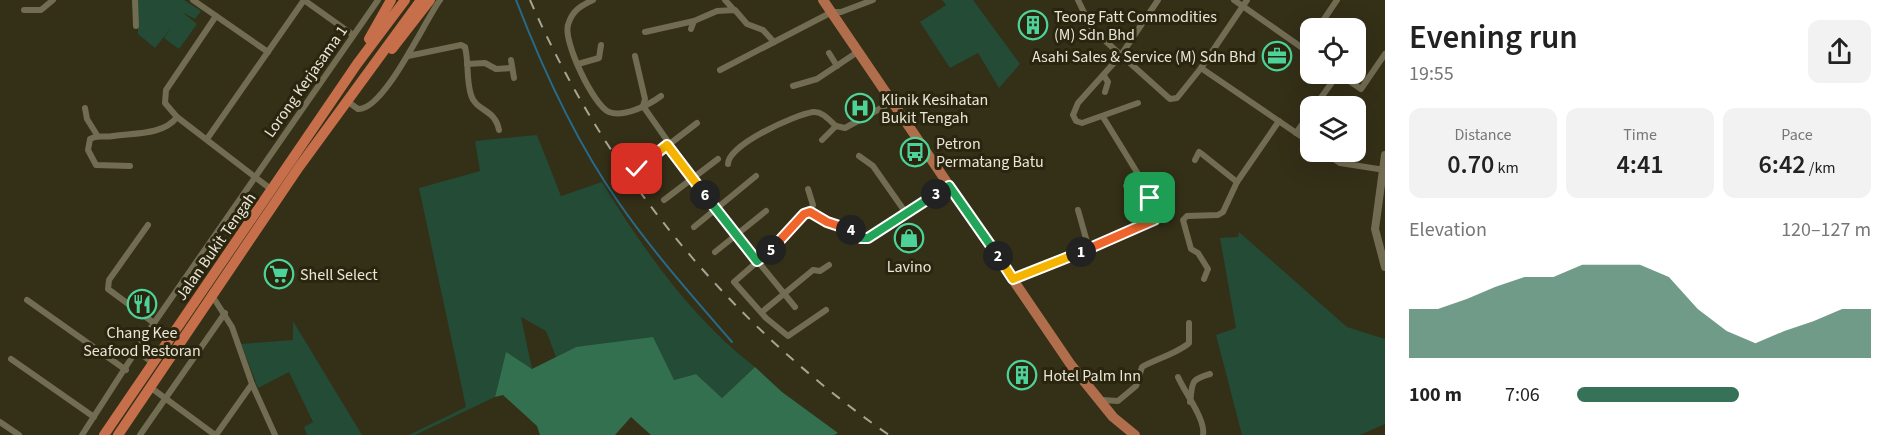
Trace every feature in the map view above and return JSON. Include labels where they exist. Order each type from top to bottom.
[{"type":"highway","points":[[357,63],[391,0]]},
{"type":"highway","points":[[357,63],[405,0]]},
{"type":"highway","points":[[355,90],[421,0]]},
{"type":"highway","points":[[355,90],[403,38],[430,0]]},
{"type":"highway","name":"Jalan Bukit Tengah","points":[[104,435],[357,63]]},
{"type":"highway","name":"Jalan Bukit Tengah","points":[[118,435],[355,90]]},
{"type":"main road","points":[[824,0],[949,186],[1098,399],[1132,434]]},
{"type":"street","points":[[24,10],[38,11],[48,6],[53,0]]},
{"type":"street","points":[[135,0],[136,26]]},
{"type":"street","points":[[193,0],[268,52]]},
{"type":"street","points":[[207,139],[304,0],[353,35]]},
{"type":"street","name":"Lorong Kerjasama 1","points":[[82,435],[154,323],[378,0]]},
{"type":"street","points":[[347,101],[358,110],[370,106],[408,56],[440,0]]},
{"type":"street","points":[[593,0],[576,8],[567,27],[578,64],[598,103],[606,111],[622,113],[643,106],[661,96]]},
{"type":"street","points":[[725,0],[747,24],[763,30],[774,42]]},
{"type":"street","points":[[720,70],[832,12],[841,12],[873,0]]},
{"type":"street","points":[[1078,0],[1092,29],[1170,99],[1177,98],[1201,68],[1245,3]]},
{"type":"street","points":[[1138,103],[1082,123],[1076,121],[1073,116],[1078,103],[1121,55],[1158,0]]},
{"type":"street","points":[[1234,0],[1245,3],[1300,46]]},
{"type":"street","points":[[1325,18],[1337,0]]},
{"type":"street","points":[[645,32],[694,21],[717,11],[735,10]]},
{"type":"street","points":[[216,16],[166,90],[164,98],[167,108],[272,190]]},
{"type":"street","points":[[691,29],[694,21]]},
{"type":"street","points":[[408,56],[461,45],[465,47],[471,97],[493,115],[497,120],[499,130]]},
{"type":"street","points":[[578,64],[599,58],[601,45]]},
{"type":"street","points":[[793,86],[817,79],[859,51]]},
{"type":"street","points":[[829,53],[837,66]]},
{"type":"street","points":[[1366,82],[1385,54]]},
{"type":"street","points":[[634,56],[645,99],[643,106],[667,145],[735,235],[795,307]]},
{"type":"street","points":[[467,64],[485,63],[496,69],[512,64],[514,78]]},
{"type":"street","points":[[1201,68],[1300,136]]},
{"type":"street","points":[[1104,76],[1108,82],[1105,92]]},
{"type":"street","points":[[1353,84],[1361,89],[1364,84]]},
{"type":"street","points":[[728,164],[730,156],[739,148],[766,130],[792,118],[814,111],[824,115],[836,126],[845,128],[893,102]]},
{"type":"street","points":[[85,108],[87,119],[97,135]]},
{"type":"street","points":[[130,166],[96,165],[88,150],[90,139],[97,135],[110,137],[165,128],[177,117]]},
{"type":"street","points":[[1103,117],[1146,187],[1154,220]]},
{"type":"street","points":[[1204,279],[1208,269],[1198,253],[1191,249],[1183,220],[1187,216],[1218,215],[1223,212],[1237,182],[1279,121]]},
{"type":"street","points":[[637,169],[697,123]]},
{"type":"street","points":[[822,140],[836,126]]},
{"type":"street","points":[[1296,133],[1300,127]]},
{"type":"street","points":[[1195,160],[1199,152],[1237,182]]},
{"type":"street","points":[[1385,155],[1375,228],[1385,267]]},
{"type":"street","points":[[860,156],[873,166],[906,213]]},
{"type":"street","points":[[664,200],[718,159]]},
{"type":"street","points":[[1338,162],[1384,170]]},
{"type":"street","points":[[694,227],[756,176]]},
{"type":"street","points":[[1126,186],[1140,183],[1146,187]]},
{"type":"street","points":[[810,212],[827,222],[847,226],[861,238],[868,238],[949,186]]},
{"type":"street","points":[[808,189],[813,205],[810,212],[804,214],[780,242],[734,282],[788,336],[826,310]]},
{"type":"street","points":[[1078,210],[1089,249]]},
{"type":"street","points":[[716,252],[766,211]]},
{"type":"street","points":[[1013,279],[1154,220],[1165,220]]},
{"type":"street","points":[[148,225],[109,280],[108,289],[154,323]]},
{"type":"street","points":[[762,312],[813,270],[820,271],[829,265]]},
{"type":"street","points":[[213,297],[225,313],[252,384],[275,435]]},
{"type":"street","points":[[27,300],[126,369]]},
{"type":"street","points":[[140,435],[225,313]]},
{"type":"street","points":[[1098,399],[1108,402],[1118,401],[1136,386],[1142,367],[1167,353],[1182,349],[1189,343],[1189,323]]},
{"type":"street","points":[[137,351],[153,363]]},
{"type":"street","points":[[11,359],[94,417]]},
{"type":"street","points":[[1189,403],[1192,383],[1196,378],[1210,374]]},
{"type":"street","points":[[1178,377],[1189,403],[1201,418],[1203,435]]},
{"type":"street","points":[[150,387],[215,435],[252,384]]},
{"type":"street","points":[[0,422],[19,435]]},
{"type":"green space","points":[[138,0],[184,0],[201,11],[195,19],[182,12],[197,24],[179,49],[164,38],[171,28],[155,48],[138,34]]},
{"type":"green space","points":[[942,0],[973,0],[1020,64],[999,88],[978,53],[950,68],[920,22],[946,5]]},
{"type":"green space","points":[[537,135],[561,196],[602,182],[670,282],[710,327],[755,367],[722,398],[696,374],[674,380],[576,347],[556,357],[546,331],[521,317],[532,369],[506,353],[495,397],[415,435],[409,435],[466,407],[419,188],[480,171],[475,141]]},
{"type":"green space","points":[[1239,232],[1347,327],[1385,339],[1385,424],[1360,435],[1242,435],[1216,335],[1236,328],[1220,238],[1238,237]]},
{"type":"green space","points":[[293,321],[362,435],[307,435],[304,427],[313,422],[289,372],[258,388],[241,344],[293,340]]},
{"type":"green space","points":[[653,337],[674,380],[696,374],[722,398],[755,367],[782,392],[838,433],[834,435],[651,435],[631,417],[615,435],[540,435],[537,426],[503,395],[495,397],[506,352],[532,369],[576,347]]},
{"type":"waterway","points":[[516,0],[537,53],[562,105],[603,180],[659,257],[732,342]]},
{"type":"railway","points":[[530,0],[561,65],[596,127],[636,186],[679,243],[777,346],[889,435]]},
{"type":"place","name":"Teong Fatt Commodities (M) Sdn Bhd","points":[[1033,25]]},
{"type":"place","name":"Asahi Sales & Service (M) Sdn Bhd","points":[[1277,56]]},
{"type":"place","name":"Klinik Kesihatan Bukit Tengah","points":[[860,108]]},
{"type":"place","name":"Petron Permatang Batu","points":[[915,152]]},
{"type":"place","name":"Lavino","points":[[909,238]]},
{"type":"place","name":"Shell Select","points":[[279,274]]},
{"type":"place","name":"Chang Kee Seafood Restoran","points":[[142,304]]},
{"type":"place","name":"Hotel Palm Inn","points":[[1022,375]]},
{"type":"route","points":[[637,169],[667,145],[757,261],[780,242],[804,214],[810,212],[827,222],[847,226],[861,238],[868,238],[949,186],[1013,279],[1119,236],[1130,228],[1154,220],[1150,198]]}]
